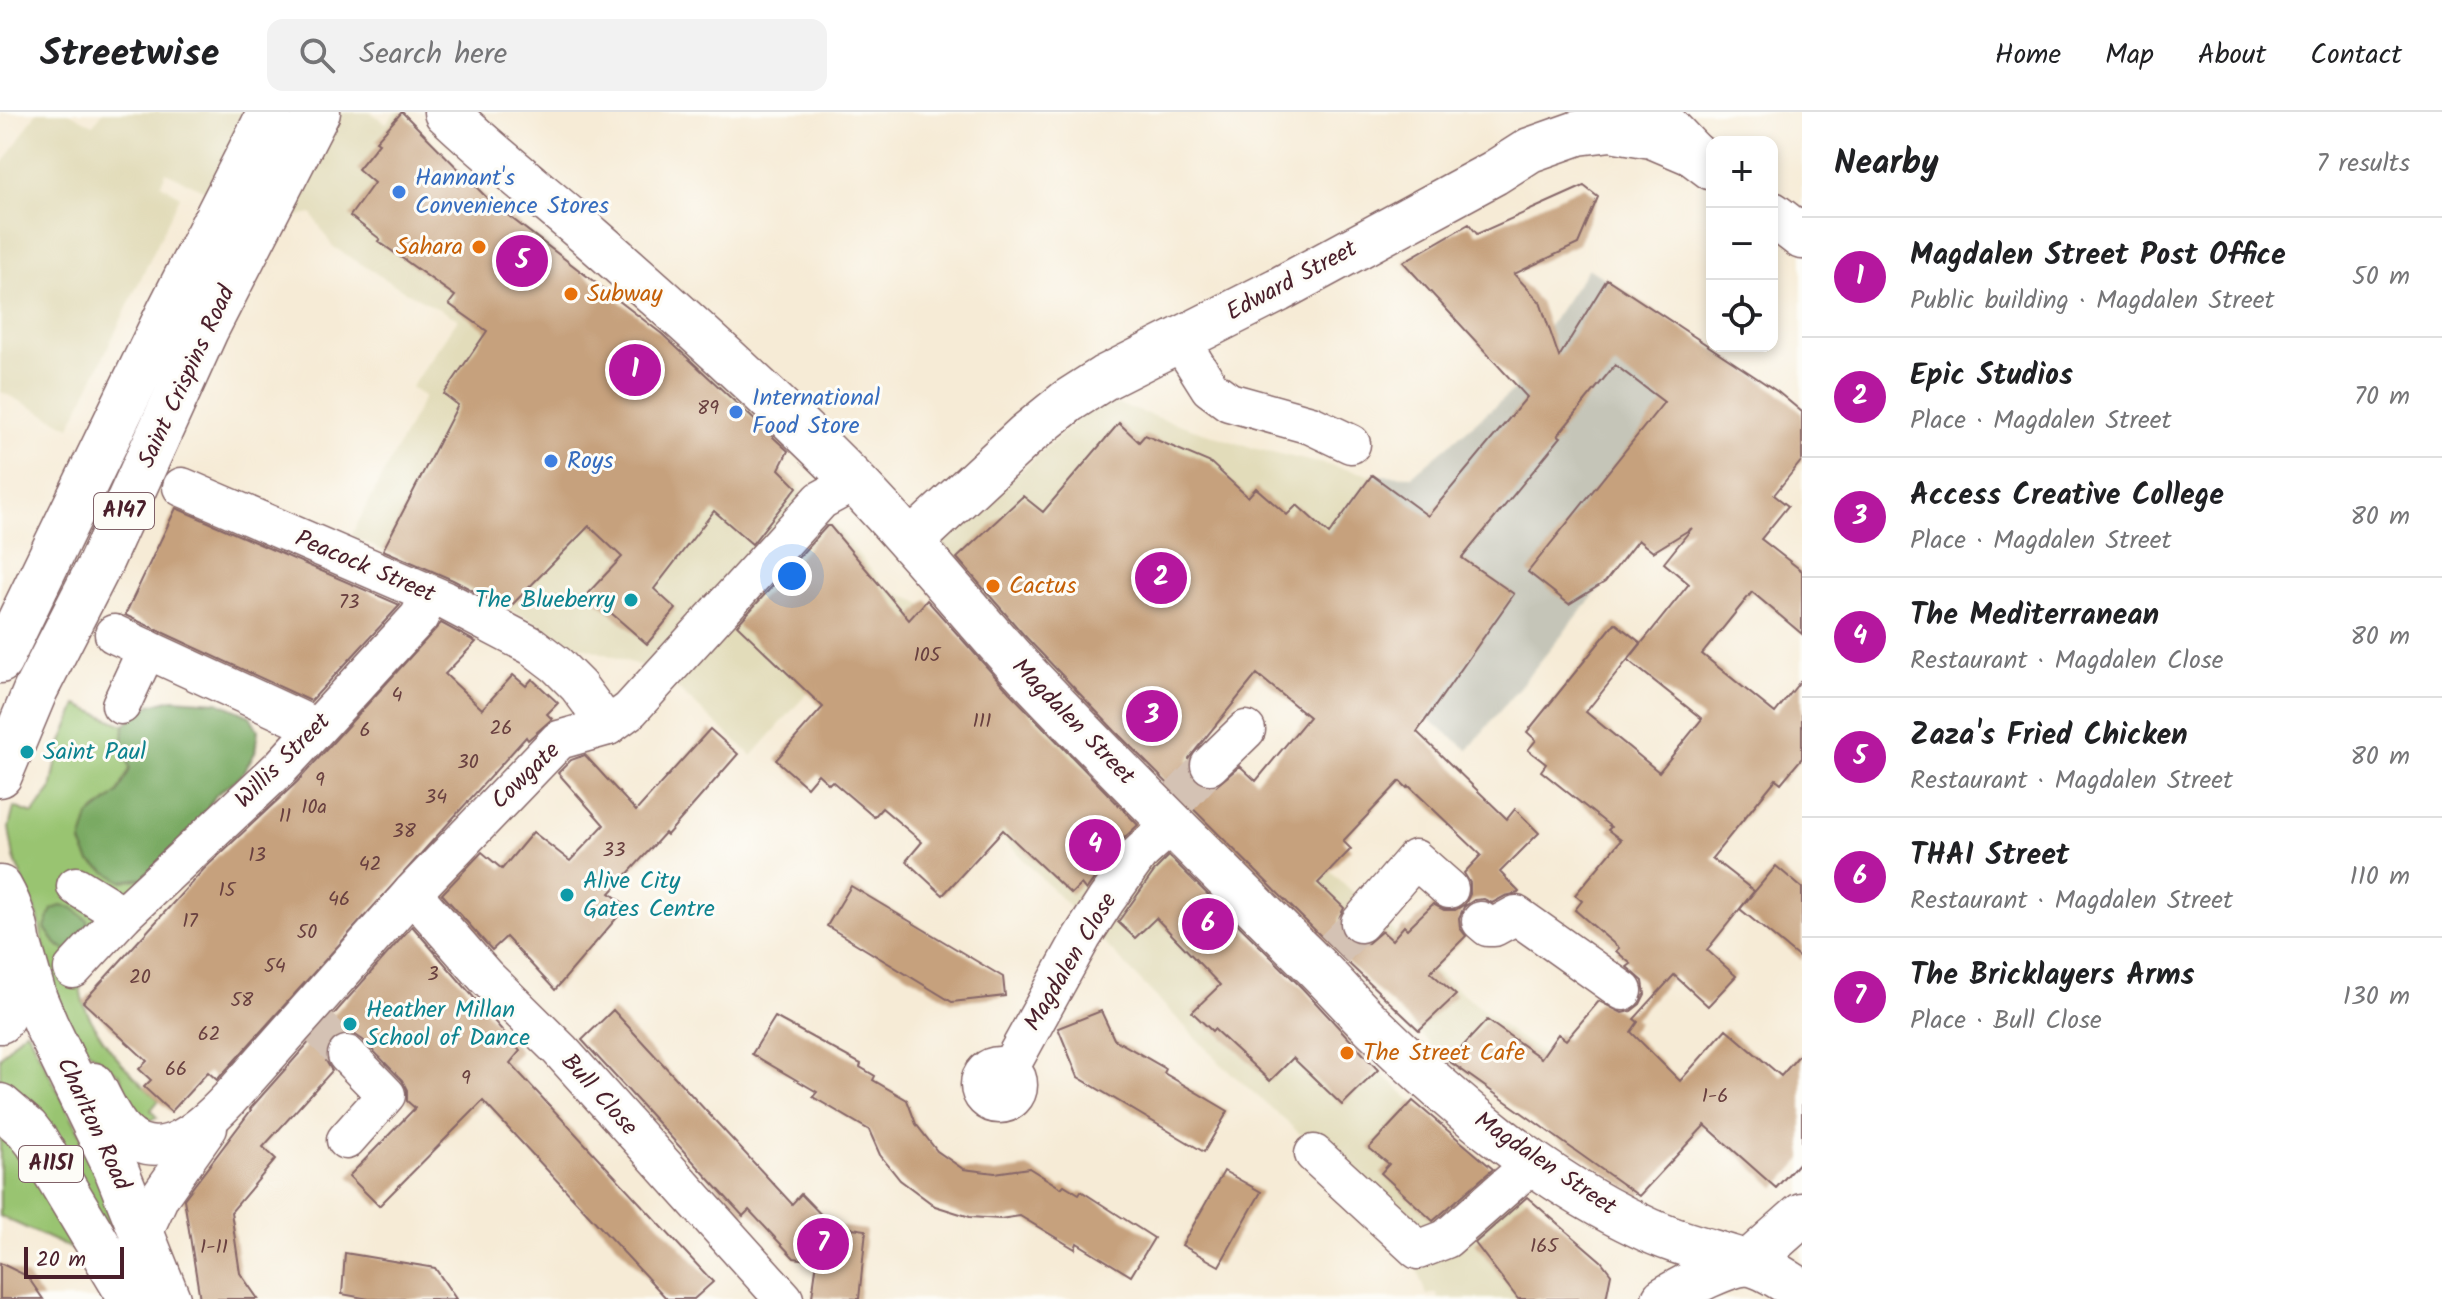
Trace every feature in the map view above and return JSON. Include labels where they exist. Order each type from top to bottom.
[{"type":"street","name":"Saint Crispins Road","points":[[0,775],[36,689],[100,564],[188,321],[270,112]]},
{"type":"street","name":"Saint Crispins Road","points":[[0,661],[188,321],[318,112]]},
{"type":"street","name":"Magdalen Street","points":[[446,112],[506,168],[578,226],[716,348],[854,482],[911,542],[969,612],[1171,812],[1336,946],[1371,1025],[1428,1077],[1534,1162],[1591,1199],[1640,1226],[1769,1271],[1802,1291]]},
{"type":"street","points":[[1542,144],[1578,112]]},
{"type":"street","points":[[1653,112],[1702,161]]},
{"type":"street","name":"Edward Street","points":[[911,542],[1026,435],[1068,401],[1104,378],[1278,290],[1542,144],[1578,133],[1611,129],[1652,136],[1702,161]]},
{"type":"street","points":[[1778,219],[1802,237]]},
{"type":"street","points":[[1179,339],[1210,388],[1229,402],[1311,425],[1351,444]]},
{"type":"street","name":"Cowgate","points":[[55,1045],[84,1065],[118,1125],[131,1138],[160,1146],[174,1144],[197,1130],[310,1018],[412,893],[559,740],[608,726],[630,710],[821,500],[854,482]]},
{"type":"street","name":"Peacock Street","points":[[182,487],[492,624],[544,655],[578,686],[608,726]]},
{"type":"street","name":"Willis Street","points":[[73,969],[123,915],[281,767],[419,617],[430,595]]},
{"type":"street","points":[[121,705],[130,642],[315,729]]},
{"type":"street","points":[[1210,765],[1246,730]]},
{"type":"street","name":"Magdalen Close","points":[[1009,1069],[1082,937],[1171,812]]},
{"type":"street","points":[[1336,946],[1422,851],[1449,889]]},
{"type":"street","points":[[76,886],[123,915]]},
{"type":"street","name":"Charlton Road","points":[[0,888],[17,925],[35,999],[116,1169],[168,1299]]},
{"type":"street","name":"Bull Close","points":[[412,893],[485,976],[560,1050],[784,1299]]},
{"type":"street","points":[[1511,910],[1623,991]]},
{"type":"street","points":[[0,1021],[13,995],[19,971],[20,947]]},
{"type":"street","points":[[346,1140],[386,1095],[347,1055]]},
{"type":"street","name":"Charlton Road","points":[[0,1106],[37,1142],[131,1299]]},
{"type":"street","name":"Cowgate","points":[[143,1233],[160,1196],[223,1106]]},
{"type":"street","points":[[1314,1154],[1418,1250],[1446,1239],[1534,1162]]},
{"type":"street","points":[[1664,1299],[1699,1279],[1748,1263],[1802,1215]]},
{"type":"shaded area","points":[[37,112],[69,112],[93,125],[103,112],[370,112],[386,123],[396,112],[404,112],[482,195],[715,374],[789,447],[779,469],[841,533],[886,588],[925,605],[1062,738],[1294,981],[1308,991],[1306,993],[1377,1069],[1601,1261],[1611,1274],[1606,1299],[1439,1299],[1437,1293],[1427,1295],[1401,1223],[1220,1063],[831,666],[752,756],[659,672],[572,643],[530,619],[351,536],[424,397],[411,387],[458,319],[403,290],[332,246],[312,214],[269,222],[166,172],[161,184],[180,196],[70,427],[0,391],[0,168]]},
{"type":"shaded area","points":[[1588,268],[1706,344],[1706,352],[1719,352],[1767,383],[1468,750],[1276,599],[1372,475],[1412,476],[1515,389],[1512,381]]},
{"type":"shaded area","points":[[1101,399],[1252,448],[1372,475],[1276,599],[1164,720],[1296,838],[1441,976],[1513,1034],[1620,1102],[1581,1155],[1444,1058],[1399,1011],[1242,863],[1135,753],[994,622],[942,559],[942,541]]},
{"type":"green space","points":[[173,699],[218,702],[250,716],[258,730],[255,753],[241,775],[216,795],[199,821],[144,878],[122,881],[90,862],[81,843],[89,816],[118,793],[130,769],[123,743],[124,725],[150,705]]},
{"type":"green space","points":[[77,705],[124,725],[130,769],[118,793],[89,816],[91,862],[122,881],[144,878],[89,938],[45,928],[56,944],[73,955],[80,952],[81,990],[89,1016],[115,1055],[159,1100],[151,1110],[157,1118],[147,1121],[132,1111],[120,1075],[68,1035],[58,1017],[38,917],[14,858],[9,828],[14,807],[33,814],[51,790],[59,749]]},
{"type":"green space","points":[[61,906],[73,908],[87,920],[89,938],[73,955],[56,944],[45,928],[52,909]]},
{"type":"green space","points":[[26,1029],[121,1212],[130,1272],[35,1110],[0,1081],[0,1057]]},
{"type":"green space","points":[[0,1135],[27,1164],[83,1254],[0,1216]]},
{"type":"building","points":[[402,112],[492,203],[662,334],[788,451],[779,469],[797,487],[752,544],[714,511],[654,589],[676,609],[647,644],[588,593],[622,557],[589,526],[508,609],[453,580],[383,550],[458,405],[444,394],[487,331],[449,304],[455,296],[378,241],[380,239],[350,216],[374,183],[358,169],[379,143],[376,141]]},
{"type":"building","points":[[1584,186],[1598,197],[1578,244],[1514,274],[1540,302],[1559,357],[1607,279],[1706,344],[1706,352],[1717,352],[1778,392],[1802,412],[1802,460],[1774,495],[1788,506],[1761,539],[1802,571],[1802,634],[1752,592],[1702,654],[1775,713],[1802,679],[1802,758],[1781,783],[1776,779],[1712,858],[1754,891],[1707,950],[1736,976],[1708,1006],[1674,975],[1634,1019],[1638,1022],[1631,1032],[1680,1081],[1726,1029],[1781,1076],[1802,1052],[1802,1159],[1776,1188],[1705,1125],[1639,1196],[1449,1061],[1487,1020],[1541,1058],[1558,1034],[1566,1040],[1599,1001],[1622,1013],[1640,1004],[1645,994],[1643,981],[1627,967],[1631,964],[1616,951],[1619,948],[1575,910],[1582,901],[1575,895],[1621,840],[1608,830],[1611,827],[1541,771],[1546,764],[1528,750],[1536,740],[1527,732],[1615,623],[1641,643],[1586,712],[1659,772],[1702,719],[1628,660],[1689,584],[1664,563],[1692,528],[1653,552],[1638,540],[1605,582],[1569,604],[1528,572],[1664,402],[1615,365],[1558,435],[1561,437],[1462,558],[1514,594],[1417,732],[1507,819],[1515,809],[1539,833],[1500,872],[1518,893],[1492,903],[1484,899],[1474,900],[1464,907],[1459,918],[1460,928],[1466,936],[1430,972],[1456,995],[1419,1030],[1115,731],[1023,634],[957,558],[1023,496],[1043,512],[1119,423],[1139,442],[1145,435],[1211,463],[1248,497],[1256,488],[1287,515],[1297,505],[1329,534],[1372,475],[1428,516],[1527,397],[1403,262],[1469,224],[1477,234]],"holes":[[[1257,674],[1309,717],[1256,781],[1240,766],[1216,786],[1203,786],[1195,781],[1189,771],[1189,758]],[[1400,781],[1407,788],[1409,786],[1481,855],[1464,873],[1470,883],[1470,894],[1465,904],[1455,910],[1444,910],[1433,904],[1407,929],[1404,926],[1392,940],[1382,931],[1368,943],[1355,944],[1345,939],[1339,930],[1339,918],[1344,908],[1318,883],[1351,849],[1343,841]]]},
{"type":"building","points":[[176,508],[400,605],[311,701],[125,615]]},
{"type":"building","points":[[827,526],[909,620],[927,600],[1009,692],[1138,825],[1121,841],[1086,890],[1081,884],[1071,894],[1003,830],[943,895],[906,861],[922,842],[882,808],[874,817],[832,781],[829,784],[818,774],[807,787],[776,760],[823,707],[737,625]]},
{"type":"building","points":[[441,623],[476,642],[445,674],[482,709],[513,675],[526,686],[532,679],[558,703],[547,714],[552,719],[528,740],[526,737],[217,1080],[208,1072],[171,1112],[144,1087],[151,1080],[139,1069],[147,1061],[83,1002],[204,869],[297,782]]},
{"type":"building","points":[[710,729],[738,754],[667,835],[665,833],[610,893],[627,906],[555,990],[506,937],[492,950],[442,894],[482,852],[502,869],[533,832],[570,861],[604,825],[558,773],[571,760],[585,755],[636,811]]},
{"type":"building","points":[[1169,856],[1302,988],[1378,1070],[1342,1105],[1293,1058],[1270,1081],[1192,1012],[1220,985],[1156,918],[1135,938],[1118,922]]},
{"type":"building","points":[[1776,866],[1802,888],[1802,960],[1740,909]]},
{"type":"building","points":[[851,886],[1003,977],[1005,996],[952,1002],[827,926]]},
{"type":"building","points":[[412,926],[520,1051],[510,1063],[713,1282],[694,1299],[667,1299],[483,1101],[379,1206],[349,1176],[415,1108],[407,1101],[407,1090],[402,1080],[363,1040],[354,1034],[342,1034],[332,1039],[326,1050],[326,1061],[332,1071],[263,1147],[276,1159],[231,1212],[240,1273],[258,1299],[200,1299],[184,1199],[250,1109]]},
{"type":"building","points":[[613,1010],[792,1204],[801,1194],[831,1225],[866,1230],[859,1299],[812,1297],[817,1261],[794,1258],[749,1210],[743,1216],[582,1040]]},
{"type":"building","points":[[1101,1011],[1114,1039],[1166,1069],[1164,1073],[1228,1111],[1204,1152],[1078,1077],[1058,1028]]},
{"type":"building","points":[[775,1017],[861,1064],[860,1067],[875,1076],[873,1080],[907,1100],[916,1124],[937,1151],[963,1169],[995,1173],[1029,1168],[1061,1188],[1064,1185],[1079,1194],[1081,1191],[1154,1238],[1131,1276],[1077,1243],[1075,1249],[1020,1216],[1000,1219],[970,1217],[935,1206],[900,1180],[880,1155],[869,1130],[813,1097],[817,1092],[752,1054]]},
{"type":"building","points":[[1413,1101],[1493,1169],[1433,1221],[1381,1173],[1389,1164],[1369,1148]]},
{"type":"building","points":[[1224,1171],[1261,1192],[1219,1266],[1182,1245]]},
{"type":"building","points":[[1527,1197],[1601,1261],[1611,1274],[1606,1299],[1518,1299],[1475,1243]]},
{"type":"building","points":[[345,1253],[435,1268],[456,1299],[369,1299],[342,1294]]},
{"type":"building","points":[[0,1263],[27,1276],[43,1299],[0,1299]]},
{"type":"tunnel","points":[[1179,798],[1210,765]]},
{"type":"tunnel","points":[[1334,949],[1360,923]]},
{"type":"tunnel","points":[[314,1022],[347,1055]]},
{"type":"place","name":"Hannant's Convenience Stores","points":[[399,192]]},
{"type":"place","name":"Sahara","points":[[479,247]]},
{"type":"place","name":"Zaza's Fried Chicken","points":[[522,261]]},
{"type":"place","name":"Subway","points":[[571,294]]},
{"type":"place","name":"Magdalen Street Post Office","points":[[635,370]]},
{"type":"place","name":"International Food Store","points":[[736,412]]},
{"type":"place","name":"Roys","points":[[551,461]]},
{"type":"place","name":"Epic Studios","points":[[1161,578]]},
{"type":"place","name":"Cactus","points":[[993,586]]},
{"type":"place","name":"The Blueberry","points":[[631,600]]},
{"type":"place","name":"Access Creative College","points":[[1152,716]]},
{"type":"place","name":"Saint Paul","points":[[27,752]]},
{"type":"place","name":"The Mediterranean","points":[[1095,845]]},
{"type":"place","name":"Alive City Gates Centre","points":[[567,895]]},
{"type":"place","name":"THAI Street","points":[[1208,924]]},
{"type":"place","name":"Heather Millan School of Dance","points":[[350,1024]]},
{"type":"place","name":"The Street Cafe","points":[[1347,1053]]},
{"type":"place","name":"The Bricklayers Arms","points":[[823,1244]]}]
